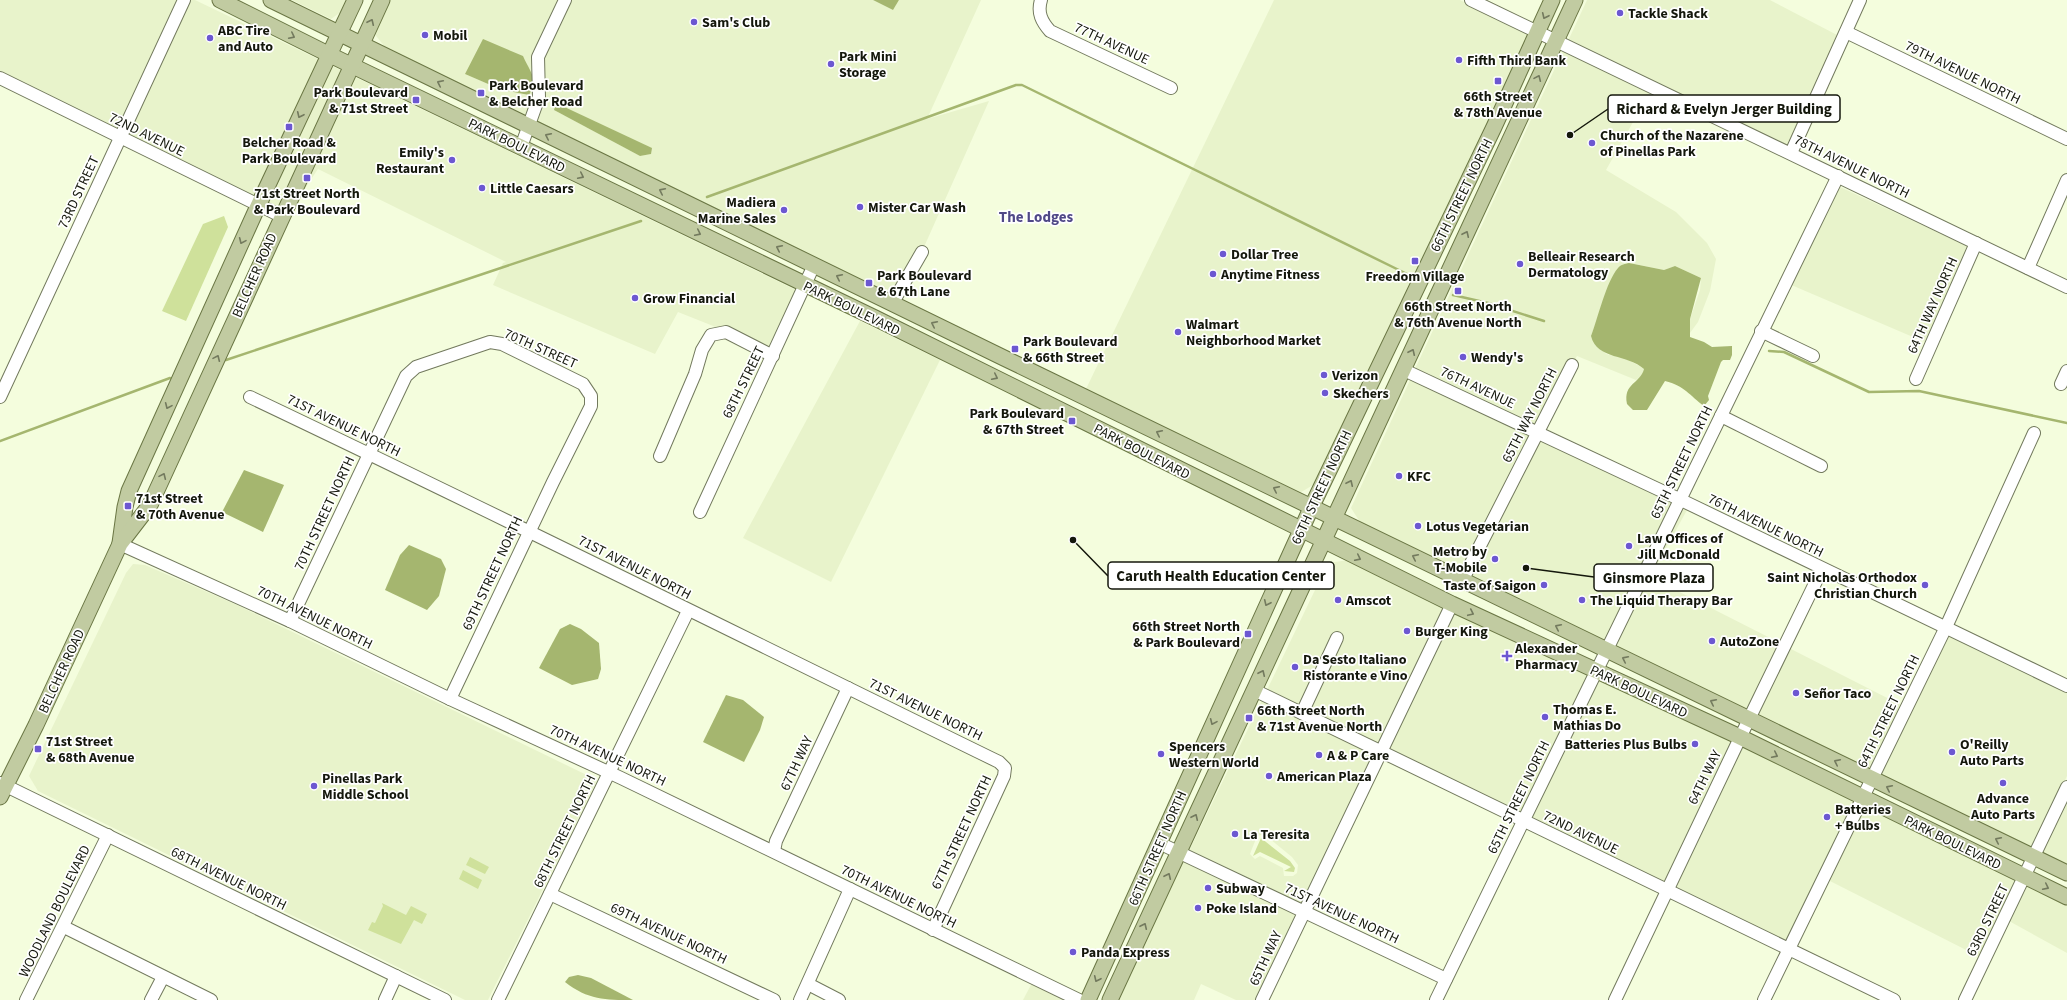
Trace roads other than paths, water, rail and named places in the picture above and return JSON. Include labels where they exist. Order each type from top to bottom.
[{"type":"main road","name":"PARK BOULEVARD","points":[[220,0],[328,54],[1028,394],[1452,604],[1740,737],[1863,799],[2067,897]]},
{"type":"main road","name":"PARK BOULEVARD","points":[[271,0],[339,33],[360,45],[892,304],[1312,506],[1462,581],[1872,780],[2067,873]]},
{"type":"main road","name":"BELCHER ROAD","points":[[120,544],[129,490],[328,54],[355,0]]},
{"type":"main road","name":"BELCHER ROAD","points":[[2,788],[120,544],[150,505],[281,216],[382,0]]},
{"type":"main road","name":"66TH STREET NORTH","points":[[1088,1000],[1312,506],[1494,127],[1552,0]]},
{"type":"main road","name":"66TH STREET NORTH","points":[[1110,1000],[1575,0]]},
{"type":"main road","points":[[1028,394],[1035,388],[1049,390],[1080,405],[1089,407],[1098,404]]},
{"type":"street","name":"73RD STREET","points":[[0,397],[184,0]]},
{"type":"street","points":[[521,147],[539,97],[538,57],[565,0]]},
{"type":"street","name":"77TH AVENUE","points":[[1041,0],[1040,12],[1042,22],[1050,31],[1171,88]]},
{"type":"street","name":"78TH AVENUE NORTH","points":[[1471,0],[2067,287]]},
{"type":"street","points":[[1791,153],[1860,0]]},
{"type":"street","name":"79TH AVENUE NORTH","points":[[1846,32],[2067,139]]},
{"type":"street","name":"72ND AVENUE","points":[[0,78],[281,216]]},
{"type":"street","name":"65TH STREET NORTH","points":[[1436,1000],[1679,499],[1838,176]]},
{"type":"street","points":[[2028,268],[2067,180]]},
{"type":"street","name":"64TH WAY NORTH","points":[[1916,379],[1976,243]]},
{"type":"street","points":[[892,304],[922,252]]},
{"type":"street","name":"68TH STREET","points":[[700,512],[814,265]]},
{"type":"street","points":[[1761,331],[1813,356]]},
{"type":"street","points":[[660,456],[695,374],[702,350],[711,335],[726,332],[773,356]]},
{"type":"street","name":"70TH STREET","points":[[406,376],[416,367],[490,342],[502,344],[583,384],[591,396],[591,406],[563,461]]},
{"type":"street","name":"65TH WAY NORTH","points":[[1462,581],[1572,365]]},
{"type":"street","name":"76TH AVENUE","points":[[1404,370],[1539,432]]},
{"type":"street","points":[[2061,384],[2067,371]]},
{"type":"street","name":"70TH STREET NORTH","points":[[290,621],[406,376]]},
{"type":"street","name":"71ST AVENUE NORTH","points":[[250,397],[529,530],[688,611],[999,762],[1005,768]]},
{"type":"street","points":[[1721,416],[1821,466]]},
{"type":"street","name":"76TH AVENUE NORTH","points":[[1539,432],[2067,686]]},
{"type":"street","name":"64TH STREET NORTH","points":[[1764,1000],[1946,627],[2034,433]]},
{"type":"street","name":"69TH STREET NORTH","points":[[450,699],[563,461]]},
{"type":"street","name":"70TH AVENUE NORTH","points":[[120,544],[290,621],[450,699],[610,772],[1079,1000]]},
{"type":"street","name":"64TH WAY","points":[[1615,1000],[1822,569]]},
{"type":"street","name":"65TH WAY","points":[[1262,1000],[1452,604]]},
{"type":"street","name":"68TH STREET NORTH","points":[[498,1000],[688,611]]},
{"type":"street","points":[[1302,713],[1337,638]]},
{"type":"street","name":"67TH WAY","points":[[774,851],[776,841],[848,688]]},
{"type":"street","name":"72ND AVENUE","points":[[1254,690],[1894,1000]]},
{"type":"street","name":"67TH STREET NORTH","points":[[933,930],[1004,776],[1005,768]]},
{"type":"street","name":"63RD STREET","points":[[1965,1000],[2067,787]]},
{"type":"street","name":"68TH AVENUE NORTH","points":[[2,788],[108,835],[445,1000]]},
{"type":"street","name":"WOODLAND BOULEVARD","points":[[26,1000],[64,927],[108,835]]},
{"type":"street","name":"71ST AVENUE NORTH","points":[[1159,843],[1446,978]]},
{"type":"street","points":[[800,1000],[850,889]]},
{"type":"street","name":"69TH AVENUE NORTH","points":[[550,894],[774,1000]]},
{"type":"street","points":[[64,927],[211,1000]]},
{"type":"street","points":[[385,1000],[396,976]]},
{"type":"street","points":[[151,1000],[163,977]]},
{"type":"street","points":[[808,984],[839,1000]]},
{"type":"waterway","points":[[707,197],[1016,85],[1022,85],[1407,274]]},
{"type":"waterway","points":[[226,360],[641,221]]},
{"type":"waterway","points":[[1453,295],[1488,303],[1544,321]]},
{"type":"waterway","points":[[1769,351],[1784,352],[1869,392],[1919,391],[2067,423]]},
{"type":"waterway","points":[[0,441],[170,378]]},
{"type":"place","name":"Tackle Shack","points":[[1620,13]]},
{"type":"place","name":"Sam's Club","points":[[694,22]]},
{"type":"place","name":"Mobil","points":[[425,35]]},
{"type":"place","name":"ABC Tire and Auto","points":[[210,38]]},
{"type":"place","name":"Fifth Third Bank","points":[[1459,60]]},
{"type":"place","name":"Park Mini Storage","points":[[831,64]]},
{"type":"place","name":"66th Street & 78th Avenue","points":[[1498,81]]},
{"type":"place","name":"Park Boulevard & Belcher Road","points":[[481,93]]},
{"type":"place","name":"Park Boulevard & 71st Street","points":[[416,100]]},
{"type":"place","name":"Belcher Road & Park Boulevard","points":[[289,127]]},
{"type":"place","name":"Richard & Evelyn Jerger Building","points":[[1570,135]]},
{"type":"place","name":"Church of the Nazarene of Pinellas Park","points":[[1592,143]]},
{"type":"place","name":"Emily's Restaurant","points":[[452,160]]},
{"type":"place","name":"71st Street North & Park Boulevard","points":[[307,178]]},
{"type":"place","name":"Little Caesars","points":[[482,188]]},
{"type":"place","name":"Mister Car Wash","points":[[860,207]]},
{"type":"place","name":"Madiera Marine Sales","points":[[784,210]]},
{"type":"place","name":"Dollar Tree","points":[[1223,254]]},
{"type":"place","name":"Freedom Village","points":[[1415,261]]},
{"type":"place","name":"Belleair Research Dermatology","points":[[1520,264]]},
{"type":"place","name":"Anytime Fitness","points":[[1213,274]]},
{"type":"place","name":"Park Boulevard & 67th Lane","points":[[869,283]]},
{"type":"place","name":"66th Street North & 76th Avenue North","points":[[1458,291]]},
{"type":"place","name":"Grow Financial","points":[[635,298]]},
{"type":"place","name":"Walmart Neighborhood Market","points":[[1178,332]]},
{"type":"place","name":"Park Boulevard & 66th Street","points":[[1015,349]]},
{"type":"place","name":"Wendy's","points":[[1463,357]]},
{"type":"place","name":"Verizon","points":[[1324,375]]},
{"type":"place","name":"Skechers","points":[[1325,393]]},
{"type":"place","name":"Park Boulevard & 67th Street","points":[[1072,421]]},
{"type":"place","name":"KFC","points":[[1399,476]]},
{"type":"place","name":"71st Street & 70th Avenue","points":[[128,506]]},
{"type":"place","name":"Lotus Vegetarian","points":[[1418,526]]},
{"type":"place","name":"Caruth Health Education Center","points":[[1073,540]]},
{"type":"place","name":"Law Offices of Jill McDonald","points":[[1629,546]]},
{"type":"place","name":"Metro by T-Mobile","points":[[1495,559]]},
{"type":"place","name":"Ginsmore Plaza","points":[[1526,568]]},
{"type":"place","name":"Taste of Saigon","points":[[1544,585]]},
{"type":"place","name":"Saint Nicholas Orthodox Christian Church","points":[[1925,585]]},
{"type":"place","name":"Amscot","points":[[1338,600]]},
{"type":"place","name":"The Liquid Therapy Bar","points":[[1582,600]]},
{"type":"place","name":"Burger King","points":[[1407,631]]},
{"type":"place","name":"66th Street North & Park Boulevard","points":[[1248,634]]},
{"type":"place","name":"AutoZone","points":[[1712,641]]},
{"type":"place","name":"Alexander Pharmacy","points":[[1507,656]]},
{"type":"place","name":"Da Sesto Italiano Ristorante e Vino","points":[[1295,667]]},
{"type":"place","name":"Señor Taco","points":[[1796,693]]},
{"type":"place","name":"Thomas E. Mathias Do","points":[[1545,717]]},
{"type":"place","name":"66th Street North & 71st Avenue North","points":[[1249,718]]},
{"type":"place","name":"Batteries Plus Bulbs","points":[[1695,744]]},
{"type":"place","name":"71st Street & 68th Avenue","points":[[38,749]]},
{"type":"place","name":"O'Reilly Auto Parts","points":[[1952,752]]},
{"type":"place","name":"Spencers Western World","points":[[1161,754]]},
{"type":"place","name":"A & P Care","points":[[1319,755]]},
{"type":"place","name":"American Plaza","points":[[1269,776]]},
{"type":"place","name":"Advance Auto Parts","points":[[2003,783]]},
{"type":"place","name":"Pinellas Park Middle School","points":[[314,786]]},
{"type":"place","name":"Batteries + Bulbs","points":[[1827,817]]},
{"type":"place","name":"La Teresita","points":[[1235,834]]},
{"type":"place","name":"Subway","points":[[1208,888]]},
{"type":"place","name":"Poke Island","points":[[1198,908]]},
{"type":"place","name":"Panda Express","points":[[1073,952]]},
{"type":"district","name":"The Lodges","points":[[1036,217]]}]
